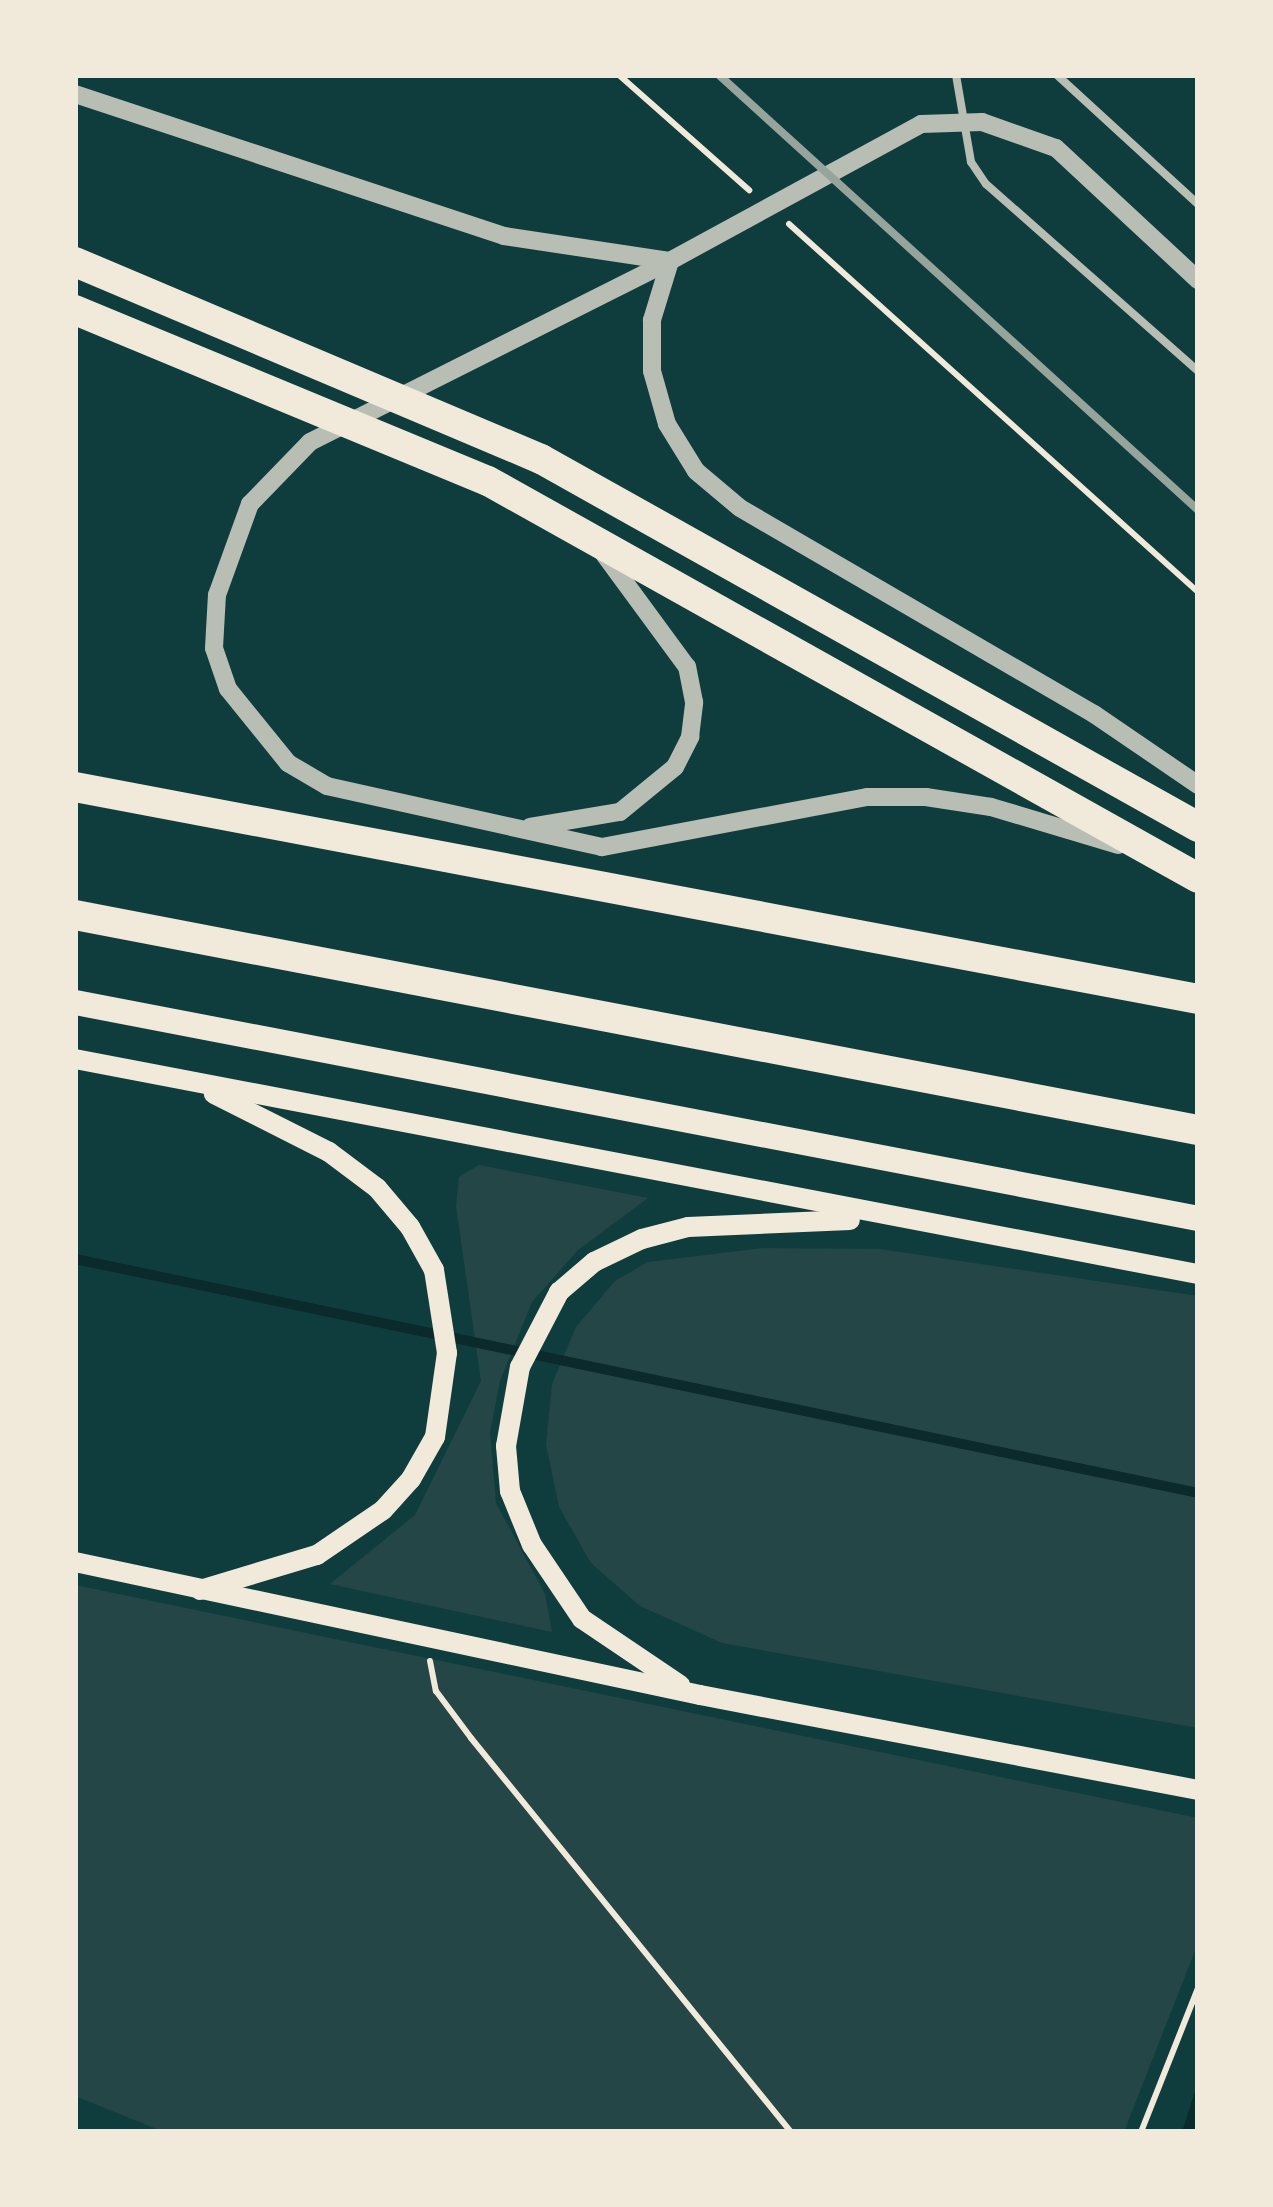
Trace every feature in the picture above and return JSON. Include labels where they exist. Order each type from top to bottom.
[{"type":"highway","points":[[75,262],[540,459],[1198,826]]},
{"type":"highway","points":[[75,310],[488,481],[585,530],[1198,878]]},
{"type":"highway","points":[[75,787],[281,822],[1198,999]]},
{"type":"highway","points":[[75,915],[1198,1130]]},
{"type":"main road","points":[[75,1002],[1198,1218]]},
{"type":"main road","points":[[75,1059],[886,1219],[1198,1274]]},
{"type":"main road","points":[[190,1081],[329,1152],[376,1188],[410,1226],[434,1270],[448,1353],[444,1398],[435,1436],[411,1479],[356,1533],[317,1555],[195,1591]]},
{"type":"main road","points":[[700,1695],[624,1653],[582,1620],[555,1584],[510,1491],[508,1407],[538,1326],[559,1292],[594,1262],[642,1238],[688,1228],[886,1219]]},
{"type":"main road","points":[[75,1562],[195,1591],[700,1695],[1198,1790]]},
{"type":"street","points":[[75,94],[504,236],[670,260]]},
{"type":"street","points":[[1163,858],[991,807],[926,796],[868,798],[626,846],[480,825],[328,786],[288,763],[257,731],[219,668],[214,621],[228,548],[261,487],[325,433],[670,260],[902,132],[960,120],[1008,127],[1056,148],[1198,280]]},
{"type":"street","points":[[670,260],[652,320],[652,372],[666,424],[696,471],[740,508],[1079,706],[1198,785]]},
{"type":"street","points":[[480,825],[554,826],[620,812],[675,767],[690,736],[694,702],[687,667],[585,530]]},
{"type":"lane","points":[[956,75],[971,162],[986,184],[1198,370]]},
{"type":"lane","points":[[1057,75],[1198,204]]},
{"type":"path","points":[[619,75],[752,192]]},
{"type":"path","points":[[782,218],[1198,592]]},
{"type":"path","points":[[433,1640],[436,1691],[791,2132]]},
{"type":"path","points":[[1142,2132],[1198,1988]]},
{"type":"shaded area","points":[[479,1165],[648,1198],[578,1250],[532,1302],[500,1381],[490,1432],[496,1503],[545,1594],[552,1632],[330,1584],[415,1515],[481,1381],[456,1206],[459,1177]]},
{"type":"shaded area","points":[[763,1248],[880,1249],[1198,1296],[1198,1728],[722,1643],[640,1606],[591,1563],[559,1507],[546,1444],[552,1384],[576,1327],[615,1281],[648,1262]]},
{"type":"shaded area","points":[[75,1585],[1198,1818],[1198,1943],[1124,2132],[164,2132],[75,2096]]},
{"type":"shaded area","points":[[1198,2082],[1198,2132],[1182,2132]]},
{"type":"waterway","points":[[75,1259],[1198,1493]]},
{"type":"railway","points":[[719,75],[1198,510]]}]
